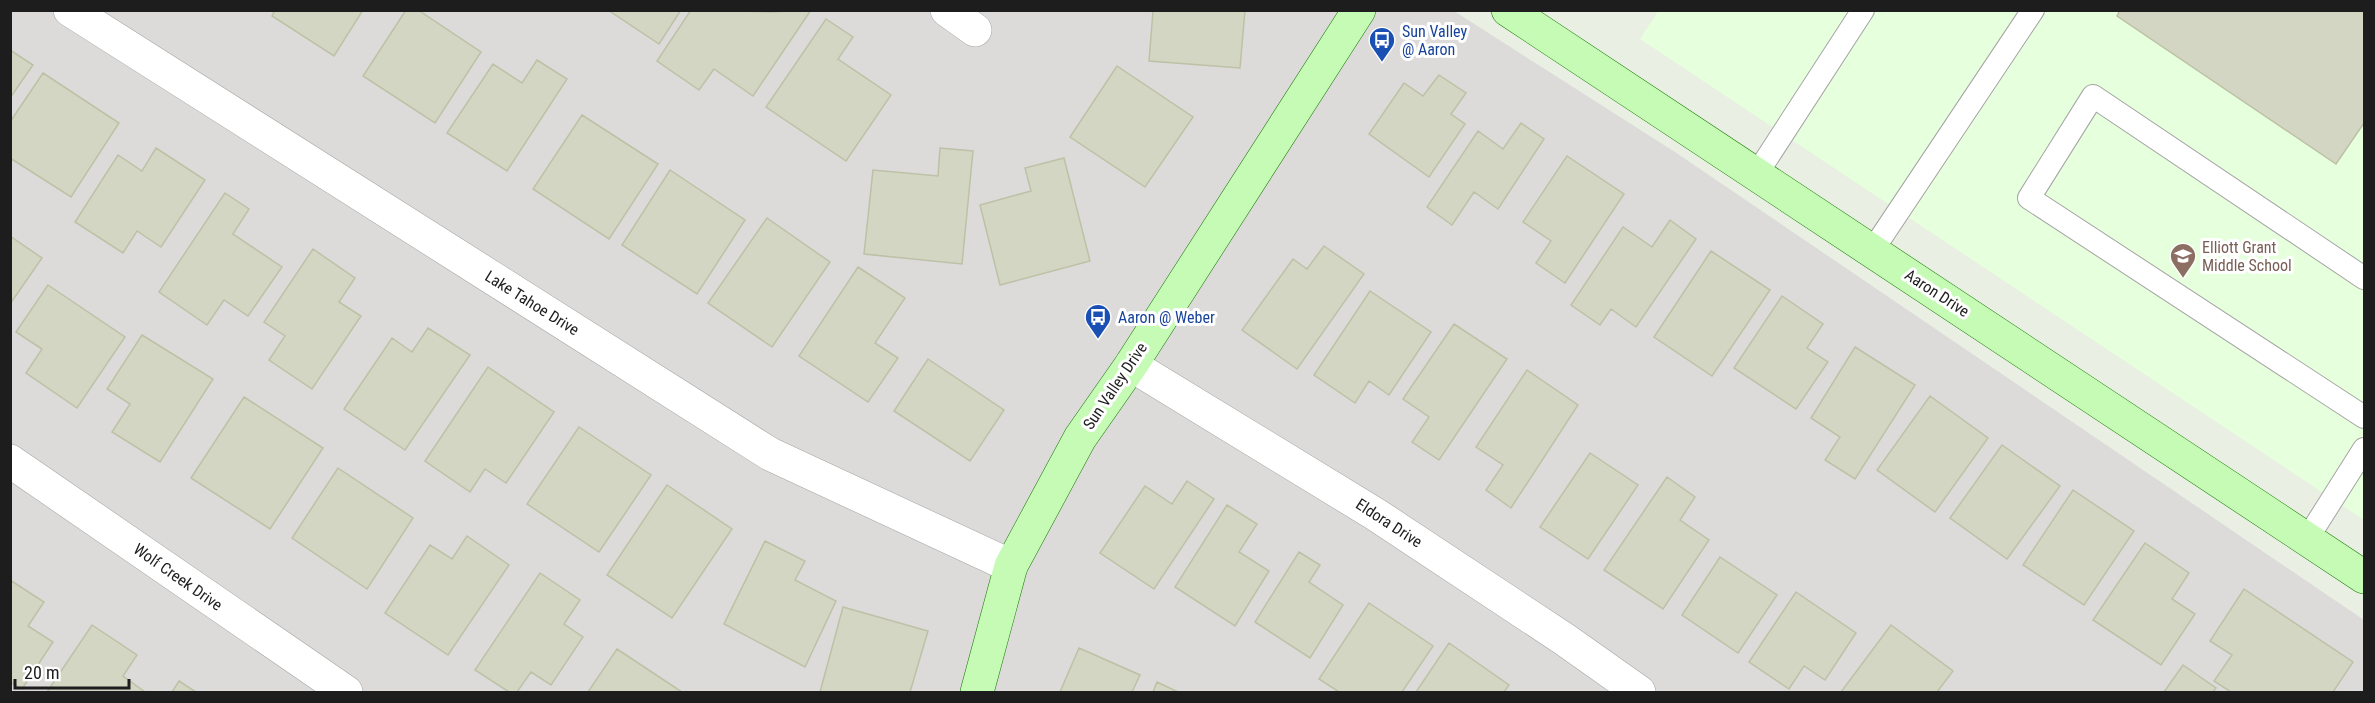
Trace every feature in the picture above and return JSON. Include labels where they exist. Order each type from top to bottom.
[{"type":"street","name":"Lake Tahoe Drive","points":[[70,10],[770,454],[1011,566]]},
{"type":"street","points":[[947,10],[975,30]]},
{"type":"street","name":"Sun Valley Drive","points":[[977,693],[1011,566],[1080,438],[1131,364],[1359,10]]},
{"type":"street","name":"Aaron Drive","points":[[1508,10],[2364,577]]},
{"type":"street","name":"Eldora Drive","points":[[1131,364],[1375,514],[1564,639],[1639,693]]},
{"type":"street","name":"Wolf Creek Drive","points":[[10,461],[346,693]]},
{"type":"lane","points":[[1756,175],[1863,10]]},
{"type":"lane","points":[[1872,251],[2033,10]]},
{"type":"lane","points":[[2364,278],[2093,96],[2029,198],[2364,417]]},
{"type":"lane","points":[[2307,539],[2364,449]]},
{"type":"shaded area","name":"Elliott Grant Middle School","points":[[1659,10],[2364,11],[2364,520],[1640,39]]},
{"type":"shaded area","points":[[10,11],[1454,11],[1675,152],[2364,620],[2364,692],[11,692]]},
{"type":"building","points":[[275,10],[363,10],[334,56],[272,16]]},
{"type":"building","points":[[406,10],[418,10],[481,52],[435,123],[363,76]]},
{"type":"building","points":[[608,10],[681,10],[659,44]]},
{"type":"building","points":[[691,10],[771,12],[811,10],[753,96],[714,69],[699,90],[657,61]]},
{"type":"building","points":[[1139,10],[1245,10],[1240,68],[1149,61],[1153,11]]},
{"type":"building","points":[[2120,10],[2364,10],[2364,123],[2336,164],[2117,16]]},
{"type":"building","points":[[826,19],[853,37],[838,59],[891,95],[846,161],[766,107]]},
{"type":"building","points":[[10,50],[33,65],[10,98]]},
{"type":"building","points":[[537,60],[567,79],[507,171],[447,133],[493,64],[522,83]]},
{"type":"building","points":[[1117,66],[1193,117],[1145,187],[1070,137]]},
{"type":"building","points":[[43,73],[119,123],[71,197],[10,158],[10,122]]},
{"type":"building","points":[[1439,75],[1466,93],[1451,114],[1465,124],[1429,177],[1369,134],[1404,83],[1423,96]]},
{"type":"building","points":[[582,115],[658,164],[609,239],[533,189]]},
{"type":"building","points":[[1521,123],[1544,139],[1498,209],[1474,192],[1452,225],[1427,207],[1478,131],[1503,149]]},
{"type":"building","points":[[156,148],[205,180],[161,247],[137,231],[123,253],[75,222],[118,155],[142,171]]},
{"type":"building","points":[[940,148],[973,151],[962,264],[864,254],[873,170],[938,176]]},
{"type":"building","points":[[1567,156],[1624,194],[1565,283],[1536,263],[1551,241],[1523,222]]},
{"type":"building","points":[[1064,158],[1090,261],[1000,285],[980,205],[1031,191],[1025,168]]},
{"type":"building","points":[[670,170],[745,220],[697,294],[622,245]]},
{"type":"building","points":[[225,193],[249,209],[233,234],[282,267],[248,316],[224,300],[207,325],[159,292]]},
{"type":"building","points":[[767,218],[830,262],[772,347],[708,303]]},
{"type":"building","points":[[1670,220],[1696,239],[1636,327],[1611,309],[1600,325],[1571,305],[1623,227],[1652,247]]},
{"type":"building","points":[[10,236],[42,258],[10,304]]},
{"type":"building","points":[[1324,246],[1364,274],[1297,369],[1242,330],[1293,259],[1307,269]]},
{"type":"building","points":[[313,249],[355,278],[339,302],[361,316],[312,389],[269,360],[285,336],[264,322]]},
{"type":"building","points":[[1711,251],[1770,290],[1712,376],[1654,337]]},
{"type":"building","points":[[858,267],[905,298],[875,343],[898,358],[868,402],[799,356]]},
{"type":"building","points":[[48,285],[125,337],[77,408],[26,373],[42,349],[16,332]]},
{"type":"building","points":[[1370,291],[1431,332],[1389,395],[1369,381],[1355,403],[1314,375]]},
{"type":"building","points":[[1782,296],[1823,324],[1807,348],[1828,362],[1796,409],[1734,368]]},
{"type":"building","points":[[1454,324],[1507,359],[1439,460],[1412,442],[1429,417],[1403,399]]},
{"type":"building","points":[[428,328],[470,355],[405,450],[344,409],[392,338],[412,352]]},
{"type":"building","points":[[142,335],[213,379],[160,462],[112,432],[130,404],[107,389]]},
{"type":"building","points":[[1855,347],[1915,385],[1855,479],[1825,460],[1840,437],[1811,418]]},
{"type":"building","points":[[928,359],[1004,410],[970,461],[894,411]]},
{"type":"building","points":[[488,367],[554,412],[506,483],[485,469],[470,492],[425,461]]},
{"type":"building","points":[[1527,370],[1578,405],[1511,508],[1486,490],[1503,465],[1476,447]]},
{"type":"building","points":[[1930,396],[1988,438],[1935,512],[1877,470]]},
{"type":"building","points":[[244,397],[323,448],[270,529],[191,478]]},
{"type":"building","points":[[579,427],[651,475],[599,552],[527,504]]},
{"type":"building","points":[[2002,445],[2060,486],[2007,559],[1950,518]]},
{"type":"building","points":[[1590,453],[1638,485],[1588,559],[1540,527]]},
{"type":"building","points":[[338,468],[413,518],[367,589],[292,538]]},
{"type":"building","points":[[1667,477],[1695,497],[1680,520],[1709,540],[1663,609],[1604,570]]},
{"type":"building","points":[[1187,481],[1214,499],[1154,589],[1100,553],[1145,486],[1172,504]]},
{"type":"building","points":[[667,485],[732,529],[672,618],[607,575]]},
{"type":"building","points":[[2073,490],[2134,531],[2084,605],[2023,565]]},
{"type":"building","points":[[1227,505],[1257,524],[1239,552],[1269,571],[1235,626],[1175,587]]},
{"type":"building","points":[[467,536],[509,565],[448,655],[385,613],[430,545],[452,559]]},
{"type":"building","points":[[765,541],[805,561],[795,580],[836,601],[805,667],[724,624]]},
{"type":"building","points":[[2145,543],[2189,573],[2172,599],[2195,614],[2161,665],[2093,620]]},
{"type":"building","points":[[1299,552],[1320,565],[1309,582],[1343,605],[1310,658],[1255,622]]},
{"type":"building","points":[[1720,557],[1777,595],[1738,653],[1682,615]]},
{"type":"building","points":[[540,573],[580,600],[564,624],[583,637],[551,685],[531,672],[517,692],[509,692],[475,670]]},
{"type":"building","points":[[10,580],[44,602],[28,626],[53,642],[22,689],[10,682]]},
{"type":"building","points":[[2244,589],[2353,662],[2333,692],[2231,692],[2214,681],[2232,655],[2210,641]]},
{"type":"building","points":[[1796,592],[1856,633],[1825,680],[1804,666],[1789,689],[1749,662]]},
{"type":"building","points":[[1369,603],[1433,646],[1402,692],[1339,692],[1319,679]]},
{"type":"building","points":[[843,607],[928,631],[910,692],[820,692]]},
{"type":"building","points":[[92,625],[137,655],[123,676],[145,692],[47,692]]},
{"type":"building","points":[[1891,625],[1953,671],[1937,692],[1841,692]]},
{"type":"building","points":[[1449,643],[1509,685],[1504,692],[1416,692]]},
{"type":"building","points":[[1079,648],[1140,675],[1132,692],[1060,692]]},
{"type":"building","points":[[617,649],[682,692],[588,692]]},
{"type":"building","points":[[2183,665],[2216,688],[2213,692],[2164,692]]},
{"type":"building","points":[[179,681],[196,692],[172,692]]},
{"type":"building","points":[[1157,682],[1178,692],[1153,692]]},
{"type":"place","name":"Sun Valley @ Aaron","points":[[1382,63]]},
{"type":"place","name":"Elliott Grant Middle School","points":[[2183,279]]},
{"type":"place","name":"Aaron @ Weber","points":[[1098,340]]}]
